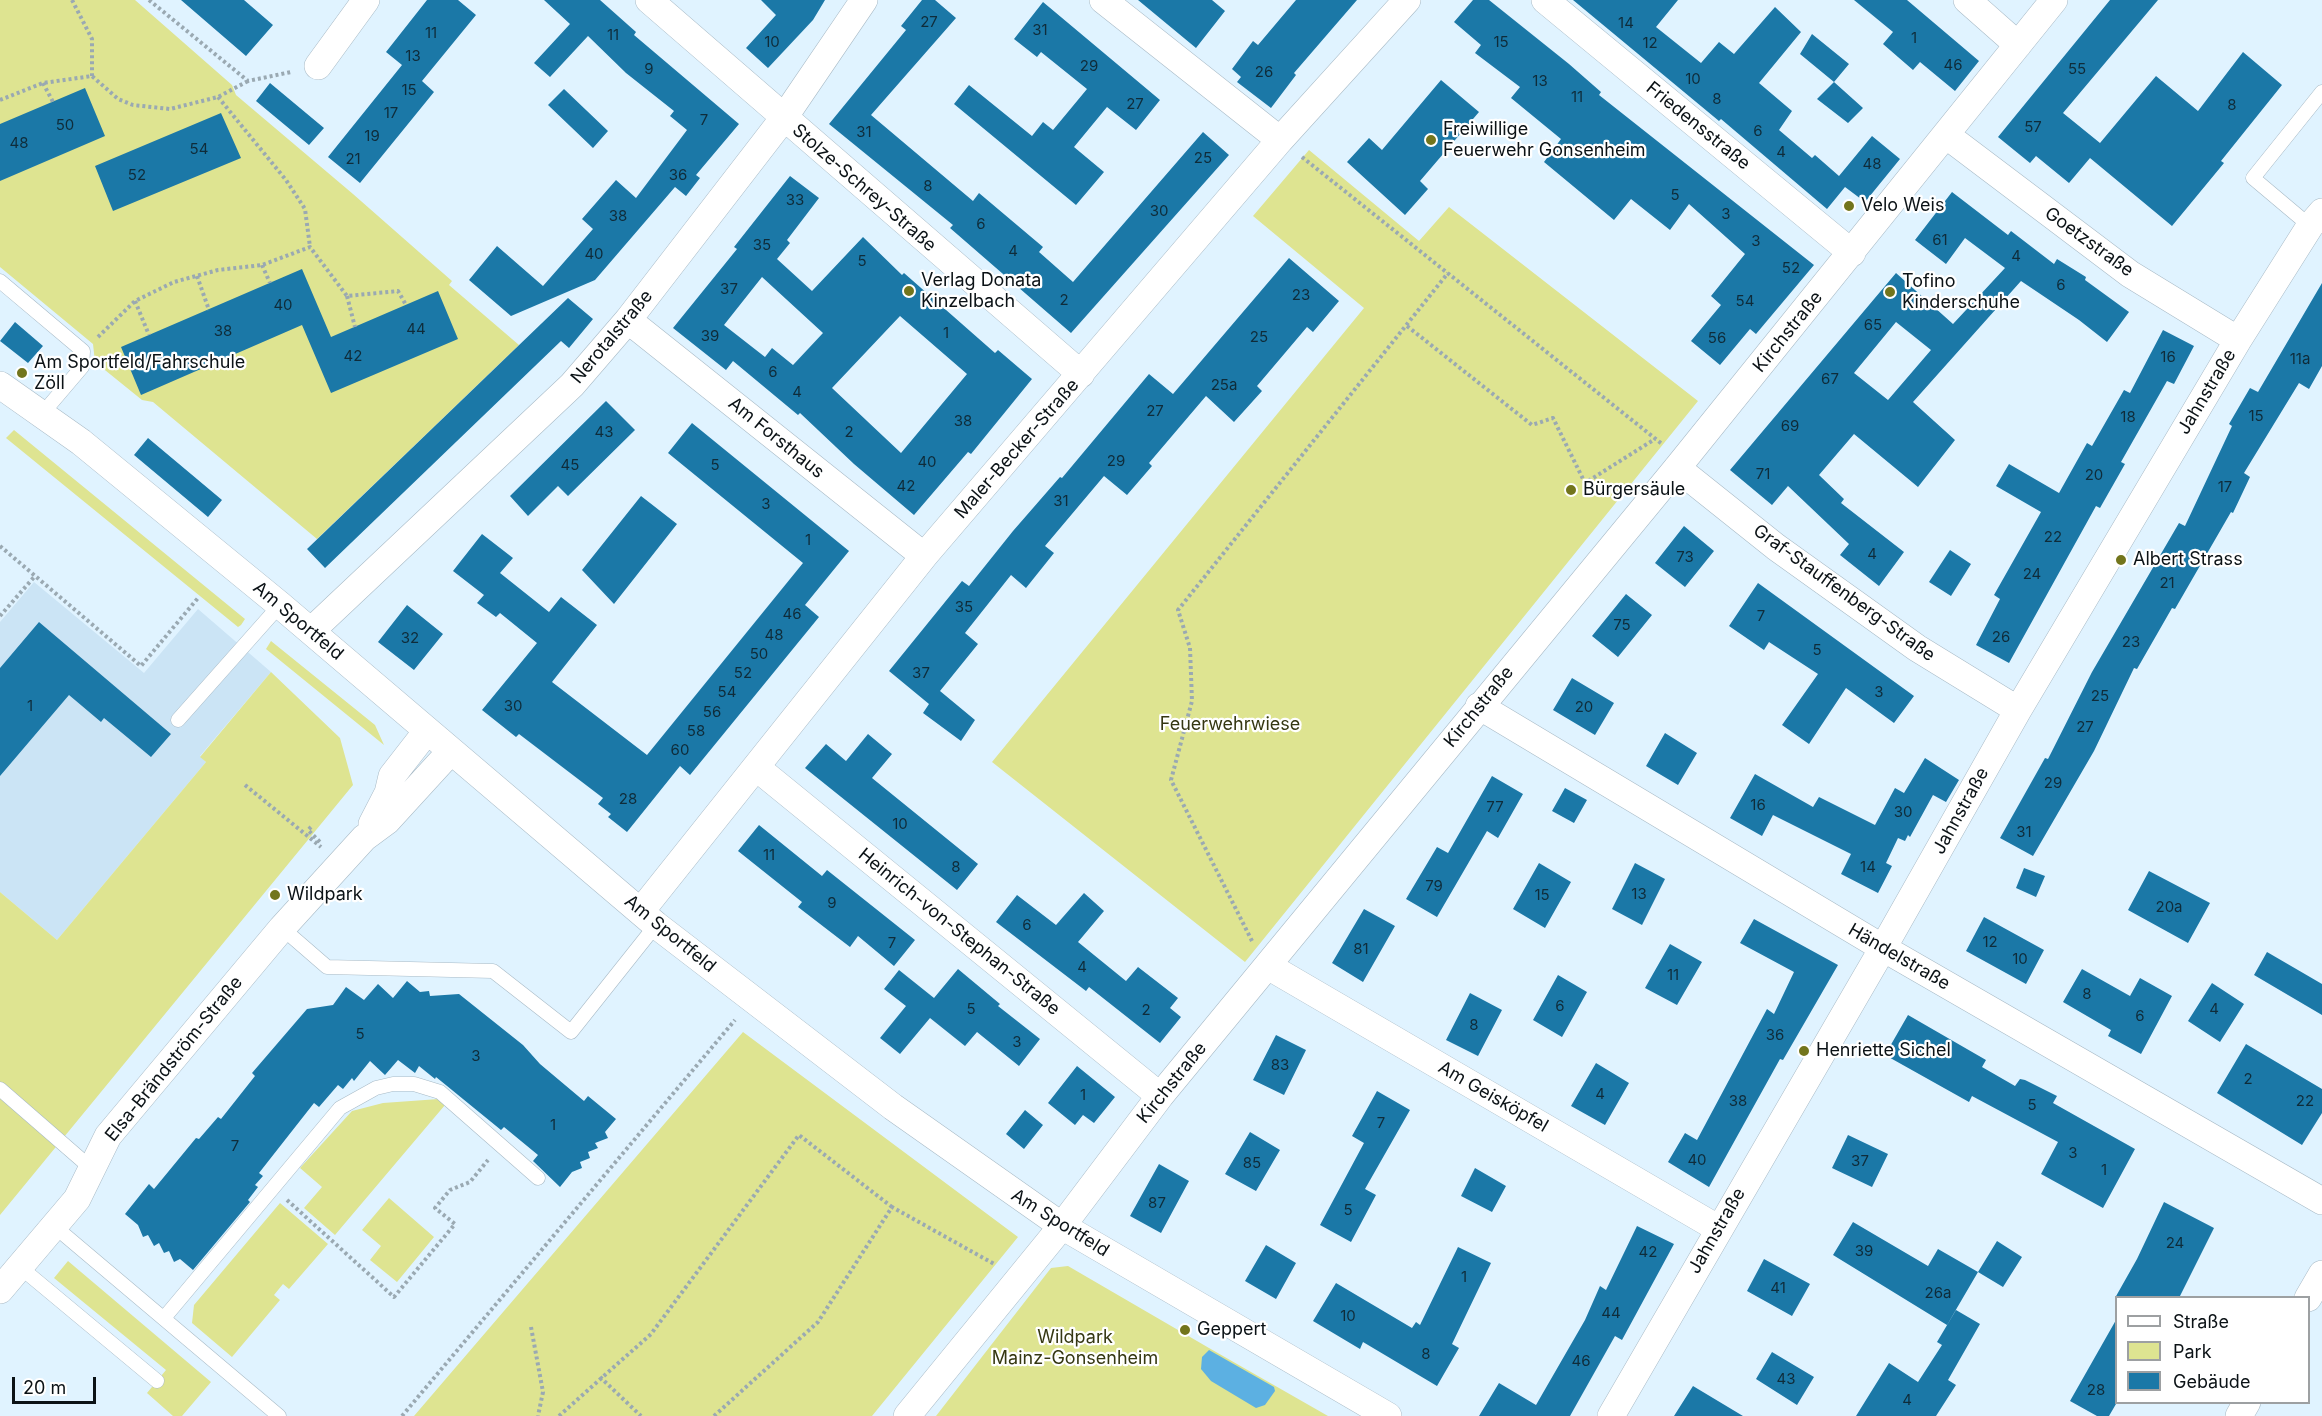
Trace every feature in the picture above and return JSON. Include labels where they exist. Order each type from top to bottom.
[{"type":"street","points":[[318,66],[366,0]]},
{"type":"street","name":"Stolze-Schrey-Straße","points":[[648,0],[783,119],[1082,374]]},
{"type":"street","name":"Nerotalstraße","points":[[311,631],[572,385],[628,320],[783,119],[864,0]]},
{"type":"street","points":[[1103,0],[1287,145]]},
{"type":"street","name":"Maler-Becker-Straße","points":[[649,918],[758,768],[924,556],[1082,374],[1287,145],[1407,0]]},
{"type":"street","name":"Friedensstraße","points":[[1545,0],[1852,253]]},
{"type":"street","points":[[1967,0],[2018,45]]},
{"type":"street","name":"Kirchstraße","points":[[907,1416],[1062,1226],[1160,1096],[1677,468],[2054,0]]},
{"type":"street","name":"Goetzstraße","points":[[1946,135],[2130,274],[2238,340]]},
{"type":"street","name":"Jahnstraße","points":[[1611,1416],[1883,948],[2018,710],[2238,340],[2316,219]]},
{"type":"street","name":"Am Forsthaus","points":[[628,320],[924,556]]},
{"type":"street","name":"Am Sportfeld","points":[[0,385],[81,442],[280,604],[649,918],[893,1107],[1062,1226],[1388,1416]]},
{"type":"street","name":"Graf-Stauffenberg-Straße","points":[[1677,468],[1776,547],[1917,648],[2018,710]]},
{"type":"street","name":"Händelstraße","points":[[1479,706],[1883,948],[2322,1202]]},
{"type":"street","name":"Elsa-Brändström-Straße","points":[[364,838],[388,793],[392,776],[427,731]]},
{"type":"street","name":"Elsa-Brändström-Straße","points":[[0,1290],[77,1199],[108,1136],[282,928],[364,838],[387,821],[451,751]]},
{"type":"street","name":"Heinrich-von-Stephan-Straße","points":[[758,768],[1160,1096]]},
{"type":"street","name":"Am Geisköpfel","points":[[1270,963],[1719,1228]]},
{"type":"street","points":[[2309,1296],[2322,1274]]},
{"type":"lane","points":[[2316,219],[2253,178],[2322,92]]},
{"type":"lane","points":[[0,281],[83,351],[82,367],[42,414]]},
{"type":"lane","points":[[178,720],[280,604]]},
{"type":"lane","points":[[282,928],[327,968],[493,971],[571,1032],[649,918]]},
{"type":"lane","points":[[164,1318],[340,1108],[365,1093],[393,1084],[414,1084],[440,1092],[538,1178]]},
{"type":"lane","points":[[0,1089],[92,1169]]},
{"type":"lane","points":[[54,1226],[279,1416]]},
{"type":"lane","points":[[20,1267],[157,1381]]},
{"type":"path","points":[[72,0],[92,39],[92,76],[118,99],[133,105],[170,109],[218,97],[248,81],[318,66]]},
{"type":"path","points":[[149,0],[248,81]]},
{"type":"path","points":[[0,100],[43,83],[92,76]]},
{"type":"path","points":[[43,83],[53,102]]},
{"type":"path","points":[[218,97],[286,180],[305,209],[310,247],[346,296],[355,327]]},
{"type":"path","points":[[1287,145],[1662,444]]},
{"type":"path","points":[[83,351],[135,301],[174,282],[218,270],[262,266],[310,247]]},
{"type":"path","points":[[262,266],[270,283]]},
{"type":"path","points":[[1270,963],[1254,945],[1171,780],[1192,701],[1190,648],[1178,610],[1448,273]]},
{"type":"path","points":[[197,276],[209,310]]},
{"type":"path","points":[[346,296],[398,291],[406,305]]},
{"type":"path","points":[[135,301],[149,335]]},
{"type":"path","points":[[1407,326],[1532,425],[1553,418],[1585,483],[1655,439]]},
{"type":"path","points":[[0,546],[141,666],[198,598]]},
{"type":"path","points":[[0,616],[35,576]]},
{"type":"path","points":[[165,629],[169,633]]},
{"type":"path","points":[[245,785],[319,846],[322,841],[308,830],[311,827]]},
{"type":"path","points":[[402,1416],[739,1015]]},
{"type":"path","points":[[559,1416],[600,1377],[651,1334],[799,1135],[892,1207],[1003,1269]]},
{"type":"path","points":[[273,1188],[393,1297],[455,1224],[435,1208],[450,1190],[470,1182],[501,1146]]},
{"type":"path","points":[[714,1416],[818,1322],[892,1207]]},
{"type":"path","points":[[531,1327],[543,1392],[538,1416]]},
{"type":"path","points":[[600,1377],[641,1416]]},
{"type":"shaded area","points":[[34,582],[144,673],[198,609],[271,672],[200,756],[206,762],[57,940],[0,892],[0,622]]},
{"type":"green space","points":[[0,0],[135,0],[232,85],[236,95],[452,281],[449,285],[519,345],[317,539],[153,402],[142,400],[95,362],[93,344],[0,267]]},
{"type":"green space","name":"Feuerwehrwiese","points":[[1309,150],[1419,241],[1449,207],[1698,401],[1245,962],[992,762],[1364,308],[1253,216]]},
{"type":"green space","points":[[14,430],[245,619],[241,625],[238,627],[6,438]]},
{"type":"green space","points":[[271,641],[375,725],[384,745],[266,649]]},
{"type":"green space","points":[[271,672],[340,738],[353,785],[0,1215],[0,892],[57,940],[206,762],[200,757]]},
{"type":"green space","points":[[743,1032],[1018,1237],[872,1416],[414,1416]]},
{"type":"green space","points":[[439,1099],[445,1105],[335,1235],[304,1208],[322,1187],[300,1168],[352,1111],[383,1103]]},
{"type":"green space","points":[[389,1198],[434,1237],[397,1282],[370,1260],[381,1246],[362,1230]]},
{"type":"green space","points":[[280,1203],[328,1244],[289,1289],[283,1284],[274,1295],[280,1300],[232,1357],[192,1323],[194,1305]]},
{"type":"green space","points":[[68,1261],[211,1382],[182,1416],[173,1416],[147,1393],[166,1370],[54,1278]]},
{"type":"green space","name":"Wildpark Mainz-Gonsenheim","points":[[1068,1266],[1328,1416],[936,1416],[1051,1268]]},
{"type":"water","points":[[1209,1350],[1274,1387],[1275,1391],[1265,1405],[1256,1408],[1211,1381],[1201,1369],[1202,1357]]},
{"type":"building","points":[[181,0],[244,0],[273,25],[246,56]]},
{"type":"building","points":[[427,0],[458,0],[476,15],[422,81],[434,92],[360,183],[328,157],[402,65],[386,52]]},
{"type":"building","points":[[544,0],[600,0],[636,32],[634,35],[739,124],[696,175],[700,178],[686,196],[675,187],[595,280],[511,316],[469,280],[497,246],[543,286],[593,229],[582,219],[616,180],[636,198],[687,130],[670,116],[674,111],[626,73],[588,36],[550,77],[534,63],[570,24]]},
{"type":"building","points":[[761,0],[825,0],[813,20],[768,68],[746,48],[776,15]]},
{"type":"building","points":[[922,0],[935,0],[956,18],[871,115],[973,201],[979,193],[1043,247],[1039,252],[1073,282],[1203,132],[1229,155],[1071,333],[950,228],[953,225],[829,124],[906,30],[901,26]]},
{"type":"building","points":[[1138,0],[1212,0],[1225,11],[1196,48]]},
{"type":"building","points":[[1296,0],[1357,0],[1294,73],[1296,75],[1271,108],[1237,82],[1241,77],[1232,69],[1253,41],[1258,45]]},
{"type":"building","points":[[1473,0],[1489,0],[1569,64],[1601,92],[1599,95],[1814,265],[1756,334],[1750,329],[1720,365],[1691,341],[1721,305],[1711,296],[1745,254],[1689,204],[1670,230],[1631,199],[1614,220],[1544,162],[1561,139],[1511,98],[1520,87],[1475,53],[1481,45],[1454,22]]},
{"type":"building","points":[[1573,0],[1678,0],[1656,27],[1701,63],[1719,42],[1734,54],[1775,7],[1801,32],[1759,83],[1792,111],[1779,130],[1812,158],[1815,155],[1839,176],[1872,136],[1900,159],[1865,202],[1845,187],[1827,209],[1721,119],[1719,121]]},
{"type":"building","points":[[1854,0],[1907,0],[1979,61],[1955,91],[1920,62],[1913,70],[1883,44],[1893,32]]},
{"type":"building","points":[[2110,0],[2158,0],[2063,113],[2100,143],[2156,76],[2198,111],[2243,52],[2282,85],[2221,161],[2224,163],[2172,226],[2090,158],[2069,183],[2036,156],[2030,163],[1998,137]]},
{"type":"building","points":[[1043,2],[1160,100],[1136,130],[1107,107],[1074,147],[1104,172],[1076,205],[954,104],[969,85],[1032,136],[1043,122],[1053,130],[1087,89],[1041,52],[1037,57],[1014,39]]},
{"type":"building","points":[[1812,34],[1849,64],[1834,82],[1800,54]]},
{"type":"building","points":[[1441,80],[1479,112],[1420,181],[1428,189],[1405,215],[1347,162],[1369,138],[1382,150]]},
{"type":"building","points":[[1834,82],[1863,108],[1848,123],[1817,99]]},
{"type":"building","points":[[270,83],[324,128],[309,145],[256,101]]},
{"type":"building","points":[[85,88],[105,136],[0,181],[0,124]]},
{"type":"building","points":[[564,89],[608,131],[593,148],[548,105]]},
{"type":"building","points":[[221,113],[241,158],[113,211],[95,166]]},
{"type":"building","points":[[790,176],[819,198],[787,240],[790,243],[777,259],[812,291],[863,237],[902,275],[904,273],[995,353],[998,350],[1032,379],[971,454],[968,452],[914,515],[854,464],[800,413],[798,415],[733,361],[726,370],[673,328],[737,249],[734,247]],"holes":[[[762,277],[823,333],[793,365],[772,348],[765,357],[724,325]],[[900,316],[967,374],[901,453],[832,388]]]},
{"type":"building","points":[[1952,192],[2008,235],[2011,231],[2054,264],[2057,259],[2086,277],[2085,280],[2129,312],[2107,342],[2021,281],[1913,402],[1955,440],[1918,487],[1854,434],[1819,475],[1844,499],[1841,503],[1904,552],[1879,586],[1840,555],[1849,544],[1788,486],[1772,505],[1730,470],[1896,273],[1953,324],[2005,268],[1965,238],[1946,264],[1915,240]],"holes":[[[1896,322],[1931,350],[1888,400],[1854,373]]]},
{"type":"building","points":[[1289,258],[1339,301],[1313,332],[1307,327],[1257,386],[1262,391],[1234,422],[1206,396],[1149,463],[1152,466],[1127,495],[1104,476],[1045,546],[1054,553],[1026,588],[1011,575],[965,633],[978,644],[940,691],[975,720],[961,741],[923,713],[929,704],[889,671],[962,581],[969,586],[1013,531],[1060,477],[1062,478],[1149,374],[1173,394]]},
{"type":"building","points":[[302,269],[331,337],[438,291],[458,339],[331,393],[302,325],[141,395],[121,347]]},
{"type":"building","points":[[2322,283],[2322,366],[2309,389],[2299,383],[2244,473],[2250,477],[2233,513],[2231,512],[2137,669],[2134,668],[2094,751],[2033,856],[2000,838],[2045,758],[2048,759],[2092,672],[2179,523],[2185,526],[2232,426],[2229,424],[2250,388],[2258,392]]},
{"type":"building","points":[[568,298],[593,319],[569,348],[561,341],[325,568],[307,549]]},
{"type":"building","points":[[15,322],[43,346],[28,363],[0,341]]},
{"type":"building","points":[[2163,330],[2194,346],[2174,384],[2167,381],[2121,462],[2125,464],[2100,508],[2096,506],[2009,663],[1976,645],[2000,599],[1994,595],[2041,512],[1996,486],[2009,464],[2059,493],[2087,443],[2092,446],[2124,390],[2130,393]]},
{"type":"building","points":[[606,401],[635,430],[568,496],[558,486],[528,516],[510,496]]},
{"type":"building","points":[[692,423],[849,551],[805,605],[819,617],[690,775],[680,766],[627,832],[608,817],[611,814],[598,804],[603,798],[519,734],[516,737],[482,710],[537,643],[500,613],[496,617],[477,603],[484,595],[453,571],[482,534],[513,558],[500,573],[549,612],[561,597],[597,625],[552,682],[647,755],[803,563],[668,453]]},
{"type":"building","points":[[148,438],[222,500],[208,517],[134,455]]},
{"type":"building","points":[[641,496],[677,524],[614,604],[582,570]]},
{"type":"building","points":[[1684,526],[1714,551],[1685,587],[1655,563]]},
{"type":"building","points":[[1950,550],[1971,564],[1951,596],[1929,582]]},
{"type":"building","points":[[1758,583],[1914,696],[1894,723],[1846,688],[1809,744],[1782,725],[1818,674],[1769,642],[1764,650],[1729,626]]},
{"type":"building","points":[[1626,594],[1652,615],[1618,657],[1592,636]]},
{"type":"building","points":[[407,605],[443,634],[414,670],[378,642]]},
{"type":"building","points":[[39,622],[171,734],[151,757],[104,718],[101,722],[69,695],[0,776],[0,668]]},
{"type":"building","points":[[1572,678],[1614,703],[1595,735],[1553,710]]},
{"type":"building","points":[[1665,733],[1697,753],[1678,785],[1646,766]]},
{"type":"building","points":[[868,734],[892,754],[872,778],[978,864],[957,890],[805,768],[826,744],[846,761]]},
{"type":"building","points":[[1925,758],[1959,780],[1946,802],[1933,795],[1910,837],[1908,835],[1905,841],[1898,838],[1886,863],[1892,866],[1878,893],[1841,874],[1851,854],[1773,815],[1762,836],[1730,818],[1755,774],[1813,807],[1819,797],[1875,825],[1895,788],[1904,793]]},
{"type":"building","points":[[1492,776],[1523,794],[1498,838],[1487,831],[1437,917],[1406,899],[1437,847],[1448,853]]},
{"type":"building","points":[[1565,788],[1587,800],[1574,823],[1552,811]]},
{"type":"building","points":[[759,825],[822,876],[827,870],[915,940],[894,966],[858,936],[850,947],[798,907],[802,902],[738,851]]},
{"type":"building","points":[[1539,863],[1571,882],[1545,928],[1513,909]]},
{"type":"building","points":[[1635,863],[1665,879],[1642,925],[1612,909]]},
{"type":"building","points":[[2024,868],[2045,876],[2036,897],[2016,888]]},
{"type":"building","points":[[2149,871],[2210,903],[2188,943],[2128,910]]},
{"type":"building","points":[[1084,893],[1104,911],[1078,942],[1126,981],[1138,967],[1178,998],[1170,1008],[1181,1017],[1160,1043],[1089,987],[1086,991],[996,922],[1017,895],[1056,925]]},
{"type":"building","points":[[1364,909],[1395,926],[1363,982],[1332,963]]},
{"type":"building","points":[[1984,917],[2044,950],[2026,984],[1966,951]]},
{"type":"building","points":[[1754,919],[1838,965],[1783,1060],[1780,1059],[1709,1187],[1668,1162],[1685,1133],[1697,1140],[1767,1009],[1774,1014],[1794,972],[1740,943]]},
{"type":"building","points":[[1670,944],[1702,962],[1677,1005],[1645,988]]},
{"type":"building","points":[[2267,952],[2322,984],[2322,1015],[2254,975]]},
{"type":"building","points":[[958,969],[1000,1004],[998,1006],[1040,1039],[1019,1066],[977,1032],[965,1046],[930,1018],[900,1054],[880,1038],[906,1006],[884,989],[899,970],[934,998]]},
{"type":"building","points":[[2082,969],[2130,996],[2140,978],[2172,996],[2141,1054],[2108,1036],[2111,1030],[2063,1002]]},
{"type":"building","points":[[1558,975],[1587,992],[1562,1037],[1533,1020]]},
{"type":"building","points":[[407,981],[420,992],[429,991],[430,996],[459,994],[523,1045],[540,1064],[584,1101],[588,1096],[616,1119],[605,1132],[608,1138],[595,1143],[598,1148],[588,1152],[590,1158],[580,1162],[582,1168],[572,1172],[560,1187],[533,1161],[538,1155],[504,1127],[501,1130],[436,1077],[435,1079],[419,1066],[415,1073],[398,1060],[385,1075],[370,1061],[354,1081],[352,1078],[343,1089],[338,1085],[319,1107],[314,1103],[259,1173],[263,1176],[255,1185],[258,1187],[248,1200],[250,1202],[193,1270],[180,1259],[174,1262],[169,1251],[164,1253],[159,1243],[154,1246],[148,1235],[143,1237],[138,1225],[125,1214],[149,1184],[154,1189],[196,1138],[199,1139],[218,1117],[221,1119],[255,1076],[252,1073],[307,1009],[333,1005],[346,987],[364,1000],[378,984],[393,998]]},
{"type":"building","points":[[2212,983],[2244,1004],[2220,1042],[2188,1021]]},
{"type":"building","points":[[1470,993],[1502,1010],[1478,1056],[1446,1040]]},
{"type":"building","points":[[1908,1015],[1986,1060],[1982,1067],[2015,1086],[2020,1079],[2025,1080],[2057,1096],[2053,1103],[2135,1149],[2103,1208],[2041,1174],[2058,1142],[1972,1096],[1969,1102],[1885,1055]]},
{"type":"building","points":[[1276,1035],[1306,1050],[1284,1095],[1253,1080]]},
{"type":"building","points":[[2246,1044],[2322,1089],[2322,1113],[2302,1145],[2217,1093]]},
{"type":"building","points":[[1596,1063],[1629,1083],[1605,1125],[1571,1106]]},
{"type":"building","points":[[1077,1066],[1115,1097],[1094,1123],[1083,1115],[1075,1125],[1048,1103]]},
{"type":"building","points":[[1377,1091],[1410,1110],[1365,1189],[1376,1195],[1351,1242],[1320,1225],[1364,1143],[1352,1136]]},
{"type":"building","points":[[1025,1110],[1043,1125],[1024,1149],[1006,1134]]},
{"type":"building","points":[[1250,1132],[1280,1150],[1256,1191],[1225,1174]]},
{"type":"building","points":[[1848,1135],[1888,1154],[1872,1187],[1832,1168]]},
{"type":"building","points":[[1159,1164],[1189,1181],[1161,1233],[1130,1216]]},
{"type":"building","points":[[1475,1168],[1506,1186],[1492,1212],[1461,1196]]},
{"type":"building","points":[[2164,1202],[2214,1228],[2180,1296],[2116,1296],[2137,1259]]},
{"type":"building","points":[[1853,1222],[1928,1266],[1938,1249],[1978,1272],[1947,1325],[1833,1255]]},
{"type":"building","points":[[1637,1226],[1674,1244],[1622,1340],[1615,1336],[1570,1416],[1479,1416],[1499,1383],[1536,1405],[1585,1320],[1600,1286],[1606,1290]]},
{"type":"building","points":[[1997,1241],[2022,1257],[2003,1287],[1978,1272]]},
{"type":"building","points":[[1266,1245],[1296,1263],[1276,1299],[1245,1281]]},
{"type":"building","points":[[1458,1247],[1491,1263],[1452,1344],[1459,1348],[1437,1386],[1363,1342],[1360,1349],[1313,1321],[1336,1283],[1412,1328],[1416,1322],[1420,1325]]},
{"type":"building","points":[[1764,1259],[1810,1284],[1792,1316],[1747,1291]]},
{"type":"building","points":[[1956,1310],[1980,1324],[1948,1380],[1956,1385],[1936,1416],[1856,1416],[1889,1363],[1918,1382],[1942,1345],[1937,1342]]},
{"type":"building","points":[[2115,1322],[2116,1404],[2109,1416],[2097,1416],[2070,1401]]},
{"type":"building","points":[[1772,1352],[1814,1377],[1797,1405],[1756,1379]]},
{"type":"building","points":[[1693,1386],[1743,1416],[1674,1416]]},
{"type":"place","name":"Freiwillige Feuerwehr Gonsenheim","points":[[1431,140]]},
{"type":"place","name":"Velo Weis","points":[[1849,206]]},
{"type":"place","name":"Verlag Donata Kinzelbach","points":[[909,291]]},
{"type":"place","name":"Tofino Kinderschuhe","points":[[1890,292]]},
{"type":"place","name":"Am Sportfeld/Fahrschule Zöll","points":[[22,373]]},
{"type":"place","name":"Bürgersäule","points":[[1571,490]]},
{"type":"place","name":"Albert Strass","points":[[2121,560]]},
{"type":"place","name":"Wildpark","points":[[275,895]]},
{"type":"place","name":"Henriette Sichel","points":[[1804,1051]]},
{"type":"place","name":"Geppert","points":[[1185,1330]]}]
